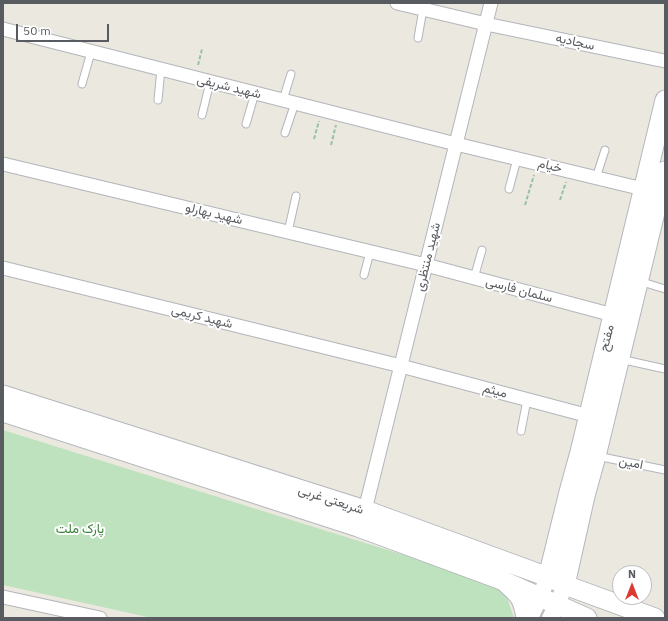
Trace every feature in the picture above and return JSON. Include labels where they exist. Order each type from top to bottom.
[{"type":"main road","name":"مفتح","points":[[565,585],[589,416],[665,100]]},
{"type":"main road","name":"مفتح","points":[[548,577],[577,494],[596,456],[665,171]]},
{"type":"main road","name":"شریعتی غربی","points":[[3,395],[365,510],[655,618]]},
{"type":"main road","name":"شریعتی غربی","points":[[3,412],[358,527],[499,578],[540,597],[554,612],[587,618]]},
{"type":"main road","points":[[499,578],[517,592],[523,604],[526,618]]},
{"type":"street","name":"سجادیه","points":[[397,3],[486,24],[665,61]]},
{"type":"street","name":"شهید منتظری","points":[[365,510],[491,3]]},
{"type":"street","name":"شهید شریفی","points":[[3,29],[456,144]]},
{"type":"street","name":"خیام","points":[[456,144],[643,189]]},
{"type":"street","name":"شهید بهارلو","points":[[3,164],[426,265]]},
{"type":"street","name":"سلمان فارسی","points":[[426,265],[613,315]]},
{"type":"street","name":"شهید کریمی","points":[[3,268],[401,366]]},
{"type":"street","name":"میثم","points":[[401,366],[589,416]]},
{"type":"street","points":[[530,618],[548,577]]},
{"type":"street","points":[[554,612],[565,585]]},
{"type":"street","points":[[3,597],[100,618]]},
{"type":"lane","points":[[418,38],[424,9]]},
{"type":"lane","points":[[82,84],[91,52]]},
{"type":"lane","points":[[158,100],[161,70]]},
{"type":"lane","points":[[285,133],[291,74]]},
{"type":"lane","points":[[202,115],[210,82]]},
{"type":"lane","points":[[246,124],[255,93]]},
{"type":"lane","points":[[596,178],[606,150]]},
{"type":"lane","points":[[509,189],[517,159]]},
{"type":"lane","points":[[288,232],[296,196]]},
{"type":"lane","points":[[474,278],[482,250]]},
{"type":"lane","points":[[364,275],[370,252]]},
{"type":"lane","points":[[639,281],[665,289]]},
{"type":"lane","points":[[620,359],[665,368]]},
{"type":"lane","points":[[521,431],[527,400]]},
{"type":"lane","name":"امین","points":[[596,456],[665,470]]},
{"type":"path","points":[[195,78],[202,49]]},
{"type":"path","points":[[314,139],[323,110]]},
{"type":"path","points":[[331,145],[339,114]]},
{"type":"path","points":[[525,205],[537,163]]},
{"type":"path","points":[[560,200],[569,171]]},
{"type":"green space","name":"پارک ملت","points":[[3,430],[503,586],[514,618],[152,618],[3,585]]}]
